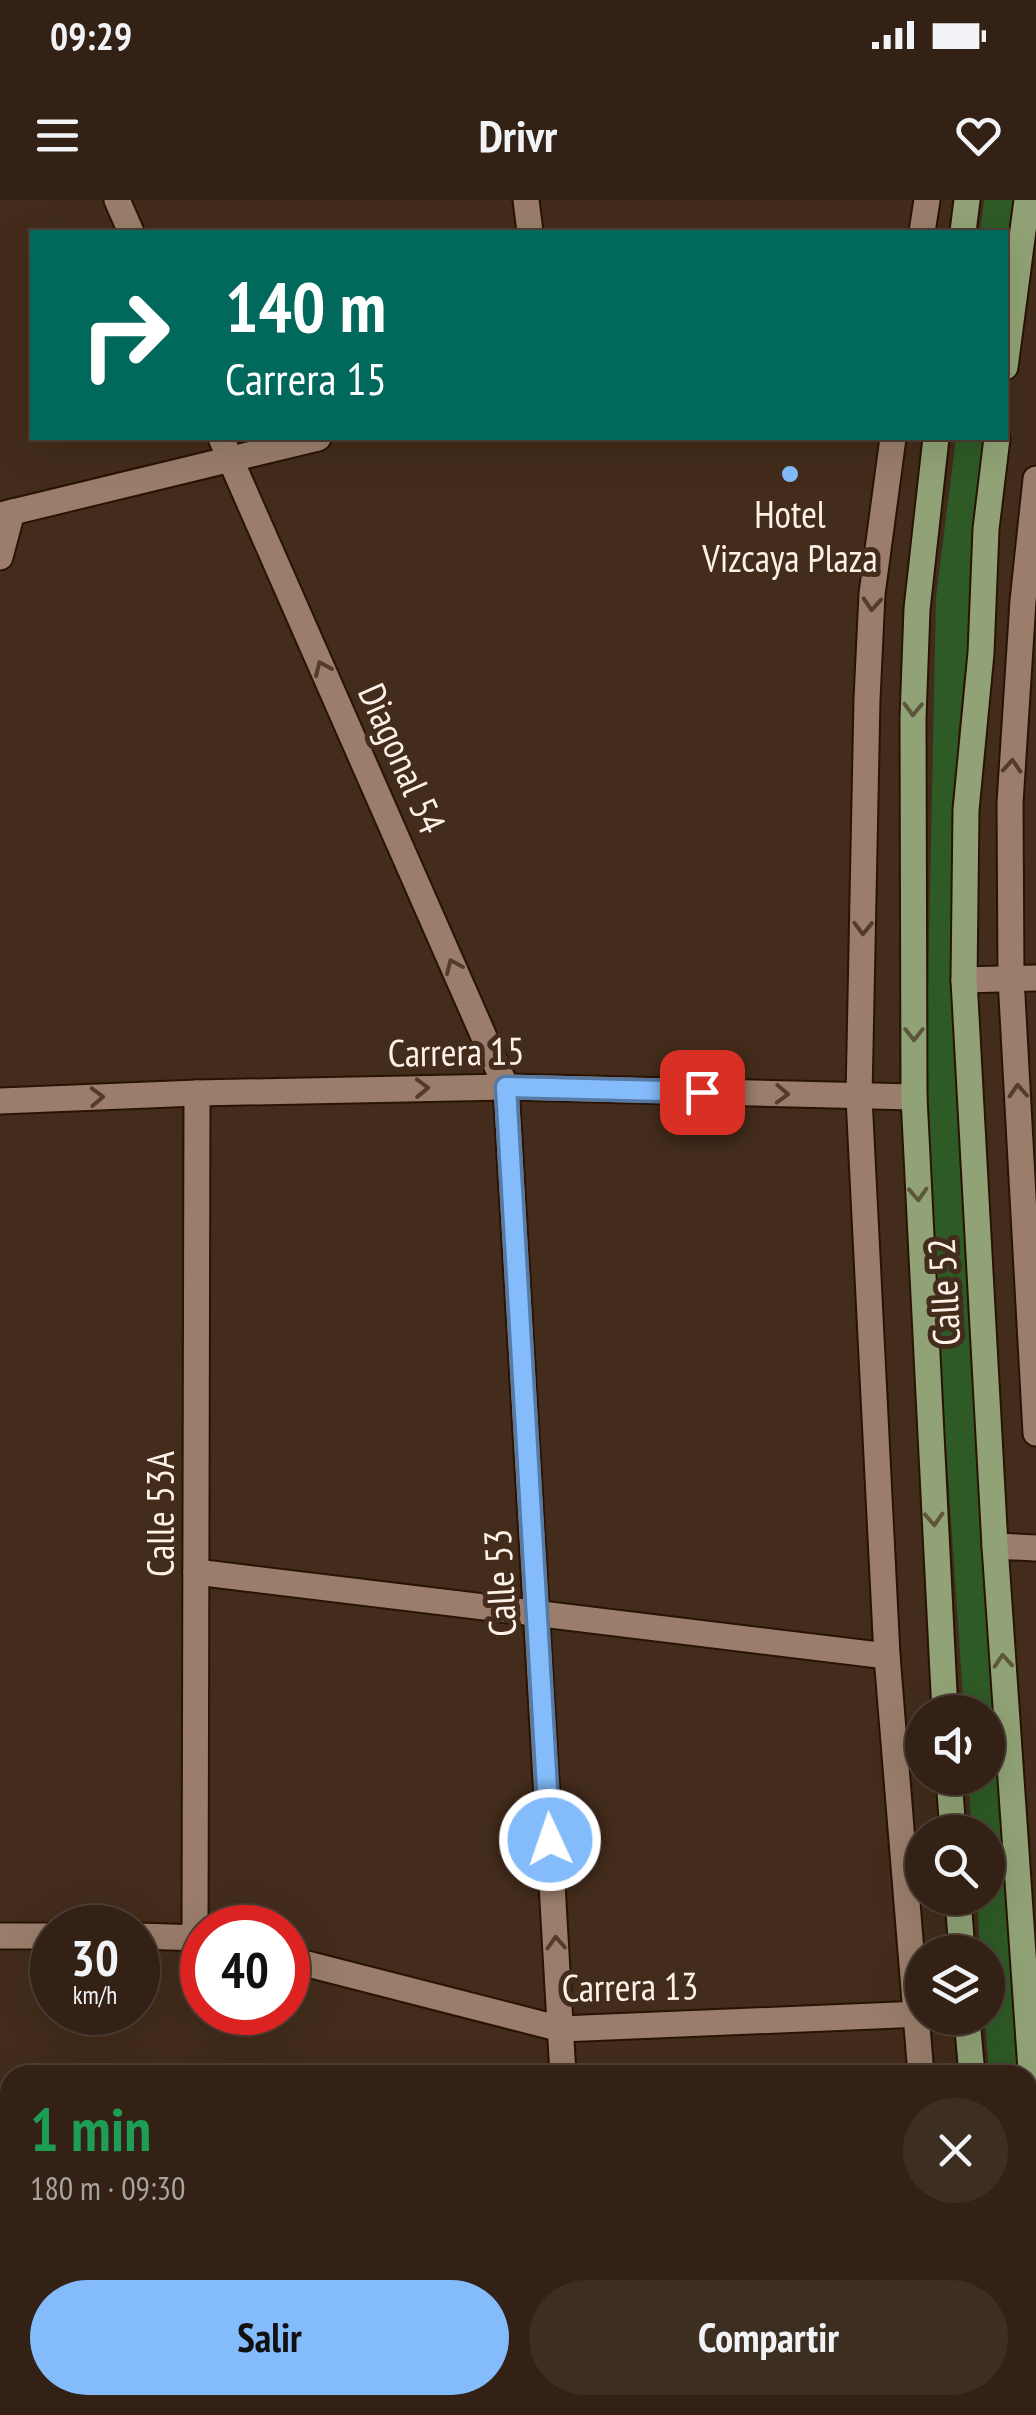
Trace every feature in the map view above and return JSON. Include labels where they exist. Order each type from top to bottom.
[{"type":"main road","points":[[963,230],[968,200]]},
{"type":"main road","points":[[1008,343],[1026,200]]},
{"type":"main road","name":"Calle 52","points":[[936,440],[918,609],[913,718],[914,1097],[943,1695]]},
{"type":"main road","name":"Calle 52","points":[[997,440],[986,529],[981,653],[966,810],[964,980],[995,1546],[1031,2065]]},
{"type":"main road","points":[[969,2035],[971,2065]]},
{"type":"street","points":[[117,200],[130,230]]},
{"type":"street","points":[[526,200],[530,230]]},
{"type":"street","points":[[922,230],[926,200]]},
{"type":"street","points":[[0,557],[6,514],[226,448],[300,440]]},
{"type":"street","name":"Calle 52","points":[[893,440],[872,594],[859,1096],[887,1656],[912,1935]]},
{"type":"street","name":"Diagonal 54","points":[[226,448],[506,1087]]},
{"type":"street","points":[[1036,479],[1023,601],[1010,803],[1024,978],[1036,1432]]},
{"type":"street","points":[[964,980],[1024,978]]},
{"type":"street","name":"Carrera 15","points":[[0,1101],[506,1087],[914,1097]]},
{"type":"street","name":"Calle 53","points":[[506,1087],[563,2065]]},
{"type":"street","name":"Calle 53A","points":[[197,1093],[199,1905]]},
{"type":"street","points":[[995,1546],[1036,1548]]},
{"type":"street","points":[[196,1572],[887,1656]]},
{"type":"street","points":[[0,1936],[30,1936]]},
{"type":"street","name":"Carrera 13","points":[[310,1966],[561,2029],[905,2015]]},
{"type":"street","name":"Calle 52","points":[[920,2035],[921,2065]]},
{"type":"green space","points":[[984,200],[1016,200],[1008,273],[1008,230],[980,230]]},
{"type":"green space","points":[[956,440],[990,440],[958,736],[968,1166],[995,1695],[963,1695],[925,1136],[936,597]]},
{"type":"green space","points":[[969,1795],[1000,1795],[1001,1815],[971,1815]]},
{"type":"green space","points":[[1005,1883],[1016,2065],[988,2065],[986,2035],[1005,2035],[1005,1935],[979,1935],[978,1915],[1005,1915]]},
{"type":"place","name":"Hotel Vizcaya Plaza","points":[[790,474]]},
{"type":"route","points":[[550,1840],[506,1087],[702,1092]]}]
